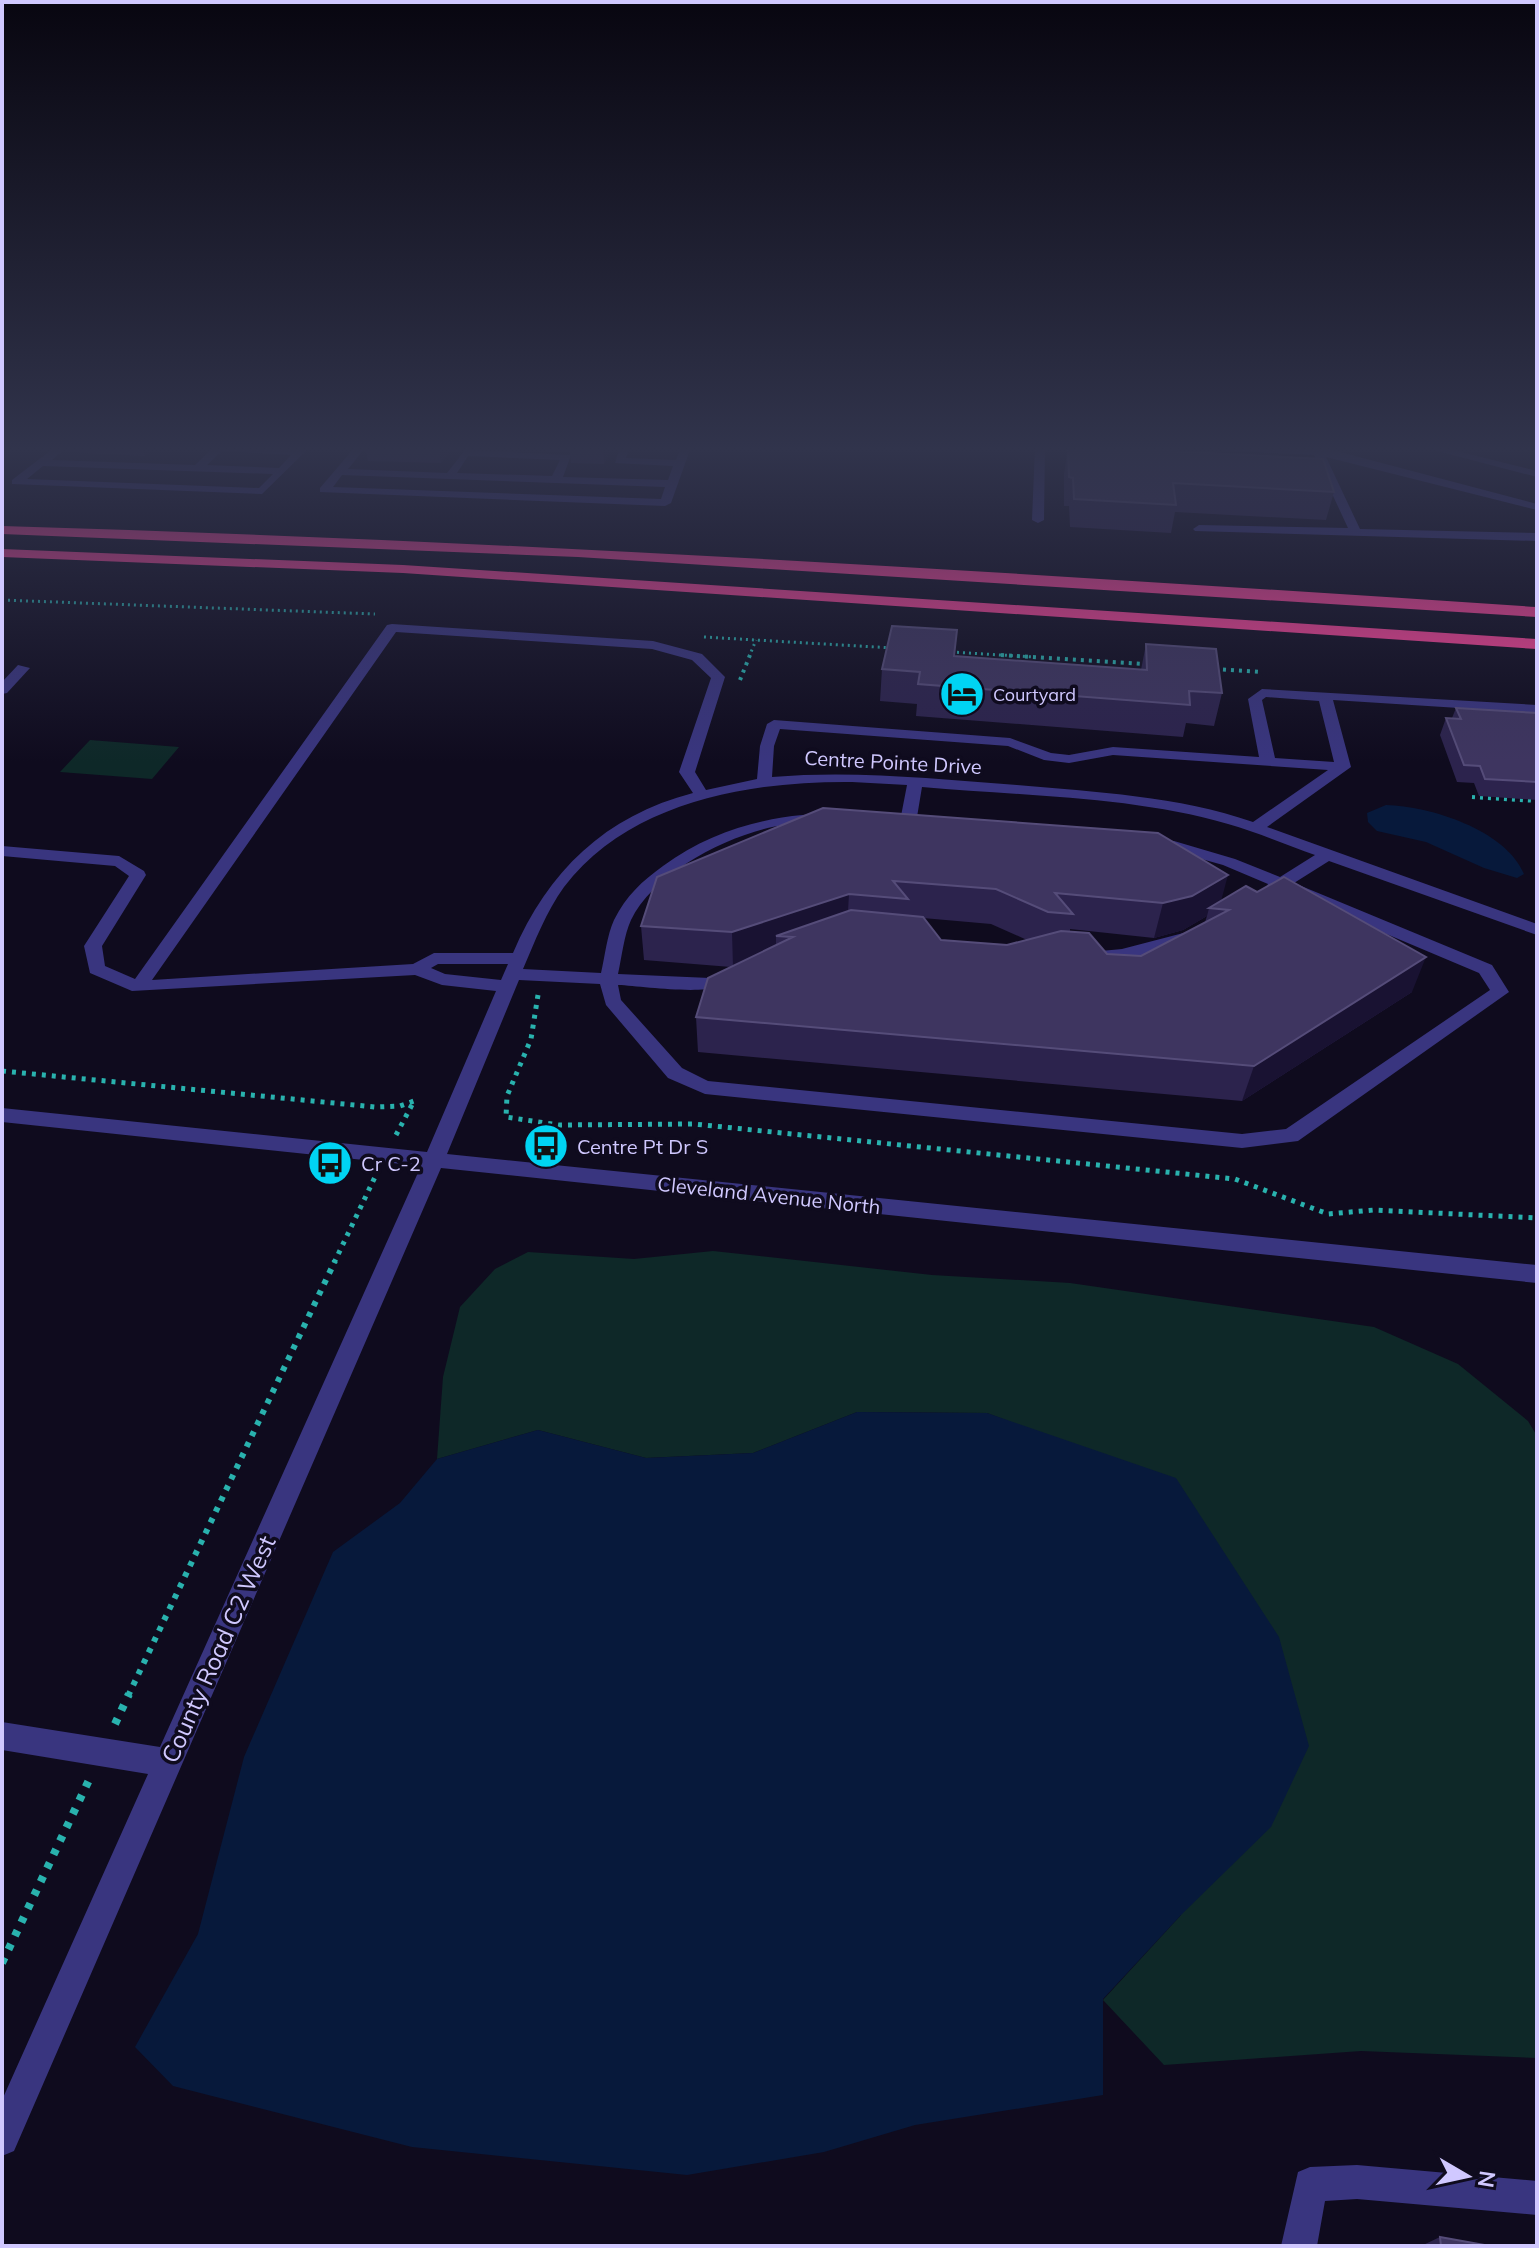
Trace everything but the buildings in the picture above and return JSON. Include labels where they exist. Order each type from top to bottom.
[{"type":"highway","points":[[595,552],[1537,612]]},
{"type":"highway","points":[[2,553],[403,569],[1537,644]]},
{"type":"street","points":[[138,987],[392,628],[653,645],[697,657],[718,677],[687,772],[702,795]]},
{"type":"street","points":[[2,690],[23,668]]},
{"type":"street","points":[[1268,762],[1255,699],[1262,693],[1537,709]]},
{"type":"street","points":[[1325,697],[1343,767]]},
{"type":"street","points":[[764,782],[767,746],[774,724],[1010,742],[1029,752],[1059,758],[1113,751],[1343,767]]},
{"type":"street","points":[[1255,828],[1343,767]]},
{"type":"street","name":"Centre Pointe Drive","points":[[434,1160],[549,893],[589,850],[652,812],[702,795],[764,782],[852,778],[1137,800],[1184,808],[1255,828],[1537,930]]},
{"type":"street","points":[[908,821],[915,783]]},
{"type":"street","points":[[852,816],[908,821],[1174,846],[1229,862],[1486,969],[1500,992],[1291,1136],[1242,1141],[705,1087],[675,1073],[612,1001],[608,979],[622,921],[642,889],[684,858],[738,831],[783,820],[852,816]]},
{"type":"street","points":[[2,851],[119,861],[138,875],[93,946],[96,969],[138,987],[417,969],[442,979],[513,973]]},
{"type":"street","points":[[1255,899],[1328,854]]},
{"type":"street","points":[[1064,957],[1080,959],[1122,954],[1190,937],[1203,930]]},
{"type":"street","points":[[417,969],[434,959],[545,976],[711,984],[752,970]]},
{"type":"street","name":"Cleveland Avenue North","points":[[2,1115],[1537,1274]]},
{"type":"street","name":"County Road C2 West","points":[[2,2139],[434,1160]]},
{"type":"street","points":[[2,1736],[168,1763]]},
{"type":"street","points":[[1299,2246],[1310,2184],[1357,2182],[1537,2198]]},
{"type":"path","points":[[2,600],[385,614]]},
{"type":"path","points":[[700,636],[897,649]]},
{"type":"path","points":[[942,651],[1154,665]]},
{"type":"path","points":[[1215,669],[1261,672]]},
{"type":"path","points":[[1472,797],[1537,801]]},
{"type":"path","points":[[545,976],[534,1006],[531,1041],[509,1087],[506,1117],[559,1125],[694,1124],[1235,1179],[1328,1214],[1374,1210],[1537,1218]]},
{"type":"path","points":[[2,1071],[375,1107],[400,1106],[414,1101]]},
{"type":"path","points":[[2,1963],[365,1198]]},
{"type":"green space","points":[[90,740],[179,747],[152,779],[60,772]]},
{"type":"green space","points":[[713,1251],[932,1275],[1070,1283],[1374,1327],[1458,1364],[1528,1421],[1537,1436],[1537,2058],[1361,2051],[1164,2065],[1103,2000],[1181,1915],[1077,1447],[987,1413],[857,1412],[753,1453],[646,1458],[538,1430],[437,1459],[443,1377],[460,1307],[495,1269],[528,1252],[634,1259]]},
{"type":"water","points":[[1386,805],[1424,810],[1465,823],[1501,845],[1515,858],[1524,874],[1517,878],[1484,868],[1426,842],[1377,831],[1368,822],[1367,813]]},
{"type":"water","points":[[857,1412],[987,1413],[1176,1478],[1279,1637],[1309,1746],[1271,1827],[1181,1915],[1103,1999],[1103,2095],[915,2125],[824,2152],[687,2175],[412,2147],[173,2086],[135,2047],[198,1934],[244,1757],[333,1552],[400,1503],[437,1459],[538,1430],[646,1458],[753,1453]]},
{"type":"place","name":"Courtyard","points":[[962,694]]},
{"type":"place","name":"Centre Pt Dr S","points":[[546,1146]]},
{"type":"place","name":"Cr C-2","points":[[330,1163]]}]
